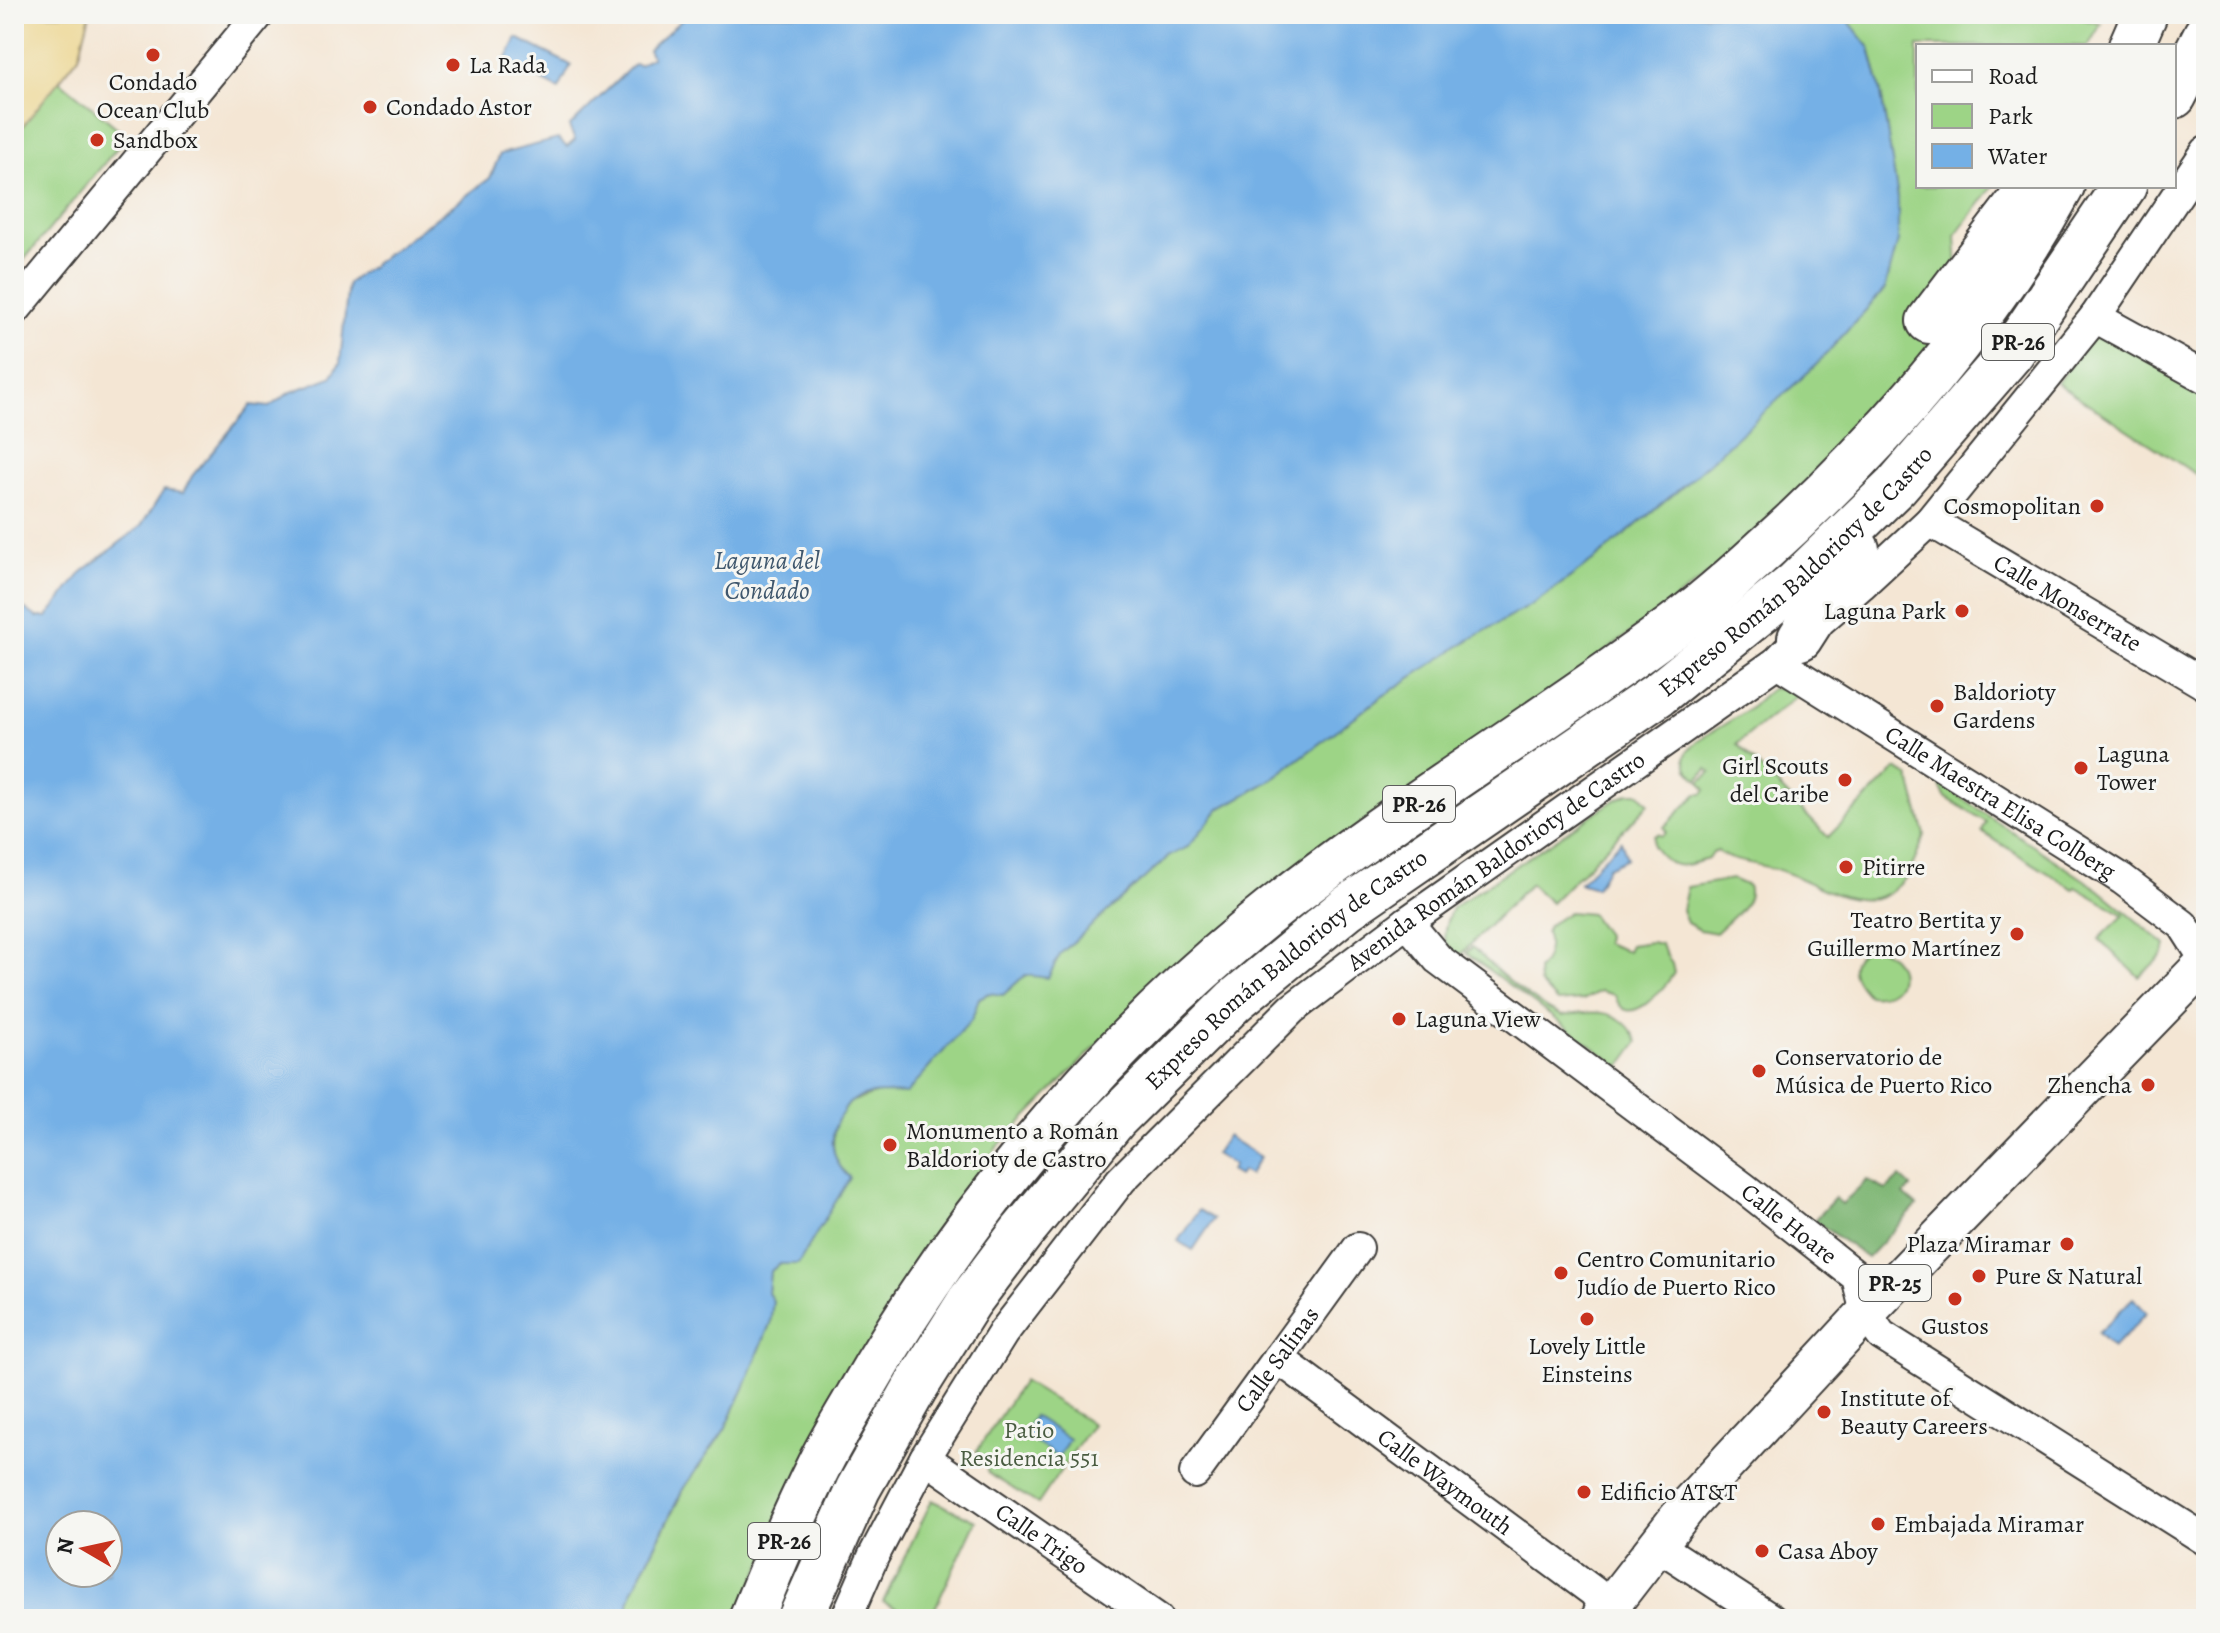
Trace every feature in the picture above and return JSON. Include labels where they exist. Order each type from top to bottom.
[{"type":"highway","points":[[2132,44],[2145,14]]},
{"type":"highway","points":[[2176,92],[2206,34]]},
{"type":"highway","points":[[1929,321],[2030,188]]},
{"type":"highway","name":"Expreso Román Baldorioty de Castro","points":[[751,1619],[819,1463],[879,1358],[982,1207],[1069,1102],[1133,1033],[1251,926],[1317,875],[1670,629],[1733,579],[1869,447],[1948,359],[2035,236],[2061,188]]},
{"type":"highway","name":"Expreso Román Baldorioty de Castro","points":[[800,1619],[858,1489],[915,1388],[969,1302],[1115,1119],[1234,1001],[1347,908],[1660,693],[1796,583],[1896,486],[2012,352],[2123,188]]},
{"type":"highway","points":[[1788,650],[1896,486]]},
{"type":"main road","name":"PR-25","points":[[1603,1615],[1690,1503],[1866,1313],[2206,961]]},
{"type":"street","points":[[14,311],[259,14]]},
{"type":"street","name":"Avenida Román Baldorioty de Castro","points":[[846,1619],[873,1557],[925,1458],[1003,1333],[1121,1180],[1292,1009],[1407,922],[1788,650],[1930,521],[2095,317],[2204,160]]},
{"type":"street","points":[[2095,317],[2206,378]]},
{"type":"street","name":"Calle Monserrate","points":[[1930,521],[2206,685]]},
{"type":"street","name":"Calle Maestra Elisa Colberg","points":[[1788,650],[2122,879],[2183,925],[2206,961]]},
{"type":"street","name":"Calle Hoare","points":[[1407,922],[1438,959],[1744,1188],[1857,1277],[1866,1313],[1881,1335],[2206,1540]]},
{"type":"street","name":"Calle Salinas","points":[[1195,1473],[1358,1248]]},
{"type":"street","name":"Calle Waymouth","points":[[1278,1358],[1594,1592],[1603,1615]]},
{"type":"street","name":"Calle Trigo","points":[[925,1458],[1158,1619]]},
{"type":"street","points":[[1657,1545],[1771,1619]]},
{"type":"green space","points":[[1843,14],[2065,14],[2101,24],[2089,44],[1916,44],[1916,188],[1991,188],[1956,235],[1960,306],[1951,324],[1833,462],[1706,576],[1140,1002],[997,1147],[900,1293],[735,1619],[624,1619],[633,1590],[684,1489],[725,1429],[744,1388],[770,1324],[773,1301],[768,1293],[770,1272],[779,1264],[789,1262],[849,1179],[838,1167],[833,1151],[834,1124],[850,1102],[881,1092],[972,1019],[979,998],[989,993],[1003,995],[1025,975],[1048,977],[1061,953],[1169,856],[1188,846],[1219,809],[1268,782],[1380,698],[1467,641],[1536,602],[1598,557],[1682,487],[1898,241],[1898,198],[1880,87],[1870,48]]},
{"type":"green space","points":[[59,80],[127,136],[14,272],[14,137]]},
{"type":"green space","points":[[2097,329],[2206,388],[2206,481],[2057,383]]},
{"type":"green space","points":[[1786,688],[1799,694],[1737,744],[1828,837],[1896,769],[1909,776],[1925,835],[1907,876],[1888,893],[1873,899],[1841,896],[1776,869],[1736,860],[1718,851],[1708,859],[1691,864],[1672,864],[1653,846],[1654,836],[1662,836],[1666,832],[1664,827],[1697,794],[1703,794],[1706,790],[1700,782],[1711,772],[1707,769],[1698,780],[1688,769],[1685,758],[1688,750],[1749,709],[1770,689]]},
{"type":"green space","points":[[1939,783],[2098,889],[2166,945],[2164,954],[2139,977],[2099,939],[2124,915],[2076,887],[2074,889],[1982,832],[1986,822],[1945,797]]},
{"type":"green space","points":[[1629,793],[1639,793],[1649,804],[1551,903],[1530,884],[1458,957],[1452,951],[1444,934],[1452,908]]},
{"type":"green space","points":[[1732,879],[1748,886],[1749,893],[1744,906],[1733,918],[1716,933],[1687,923],[1682,910],[1687,887]]},
{"type":"green space","points":[[1569,912],[1591,914],[1606,935],[1605,943],[1627,951],[1630,945],[1660,944],[1674,973],[1654,997],[1636,1009],[1627,1010],[1620,1006],[1615,995],[1600,991],[1583,1000],[1557,1002],[1539,983],[1538,970],[1547,952],[1546,932],[1549,925]]},
{"type":"green space","points":[[1870,946],[1883,950],[1898,966],[1898,984],[1882,995],[1868,995],[1854,976],[1856,957]]},
{"type":"green space","points":[[1472,947],[1514,985],[1550,1010],[1562,1016],[1596,1012],[1615,1017],[1624,1022],[1638,1042],[1620,1067],[1466,953]]},
{"type":"green space","points":[[1900,1177],[1911,1187],[1904,1195],[1917,1206],[1867,1258],[1814,1220],[1835,1198],[1842,1204],[1867,1180],[1886,1190]]},
{"type":"green space","name":"Patio Residencia 551","points":[[1023,1381],[1092,1424],[1038,1504],[988,1473],[985,1460],[976,1452]]},
{"type":"green space","points":[[932,1500],[976,1521],[930,1619],[918,1619],[883,1602]]},
{"type":"sand","points":[[14,14],[90,14],[79,56],[14,137]]},
{"type":"water","name":"Laguna del Condado","points":[[688,14],[1843,14],[1870,48],[1880,87],[1898,198],[1898,241],[1885,289],[1816,365],[1682,487],[1598,557],[1536,602],[1467,641],[1380,698],[1268,782],[1219,809],[1188,847],[1169,856],[1061,953],[1048,978],[1025,975],[1003,995],[989,993],[979,998],[972,1019],[906,1094],[871,1094],[848,1104],[838,1120],[833,1146],[838,1163],[850,1178],[798,1264],[779,1264],[770,1272],[768,1293],[773,1301],[770,1324],[744,1388],[725,1429],[683,1489],[633,1590],[624,1619],[14,1619],[14,612],[19,605],[37,617],[47,617],[82,572],[141,526],[164,490],[183,493],[192,476],[251,405],[269,407],[289,393],[331,377],[340,363],[348,283],[490,178],[500,154],[558,139],[567,147],[575,140],[569,127],[634,64],[639,65],[652,57],[648,50]]},
{"type":"water","points":[[517,38],[571,65],[559,89],[505,62]]},
{"type":"water","points":[[1621,841],[1627,858],[1608,867],[1596,888],[1579,883]]},
{"type":"water","points":[[1227,1136],[1260,1157],[1249,1175],[1242,1171],[1238,1176],[1230,1171],[1233,1165],[1215,1154]]},
{"type":"water","points":[[1199,1210],[1214,1219],[1193,1250],[1178,1241]]},
{"type":"water","points":[[2133,1298],[2147,1313],[2113,1348],[2098,1333]]},
{"type":"water","points":[[1034,1416],[1069,1439],[1058,1457],[1023,1434]]},
{"type":"place","name":"Condado Ocean Club","points":[[153,55]]},
{"type":"place","name":"La Rada","points":[[453,65]]},
{"type":"place","name":"Condado Astor","points":[[370,107]]},
{"type":"place","name":"Sandbox","points":[[97,140]]},
{"type":"place","name":"Cosmopolitan","points":[[2097,506]]},
{"type":"place","name":"Laguna Park","points":[[1962,611]]},
{"type":"place","name":"Baldorioty Gardens","points":[[1937,706]]},
{"type":"place","name":"Laguna Tower","points":[[2081,768]]},
{"type":"place","name":"Girl Scouts del Caribe","points":[[1845,780]]},
{"type":"place","name":"Pitirre","points":[[1846,867]]},
{"type":"place","name":"Teatro Bertita y Guillermo Martínez","points":[[2017,934]]},
{"type":"place","name":"Laguna View","points":[[1399,1019]]},
{"type":"place","name":"Conservatorio de Música de Puerto Rico","points":[[1759,1071]]},
{"type":"place","name":"Zhencha","points":[[2148,1085]]},
{"type":"place","name":"Monumento a Román Baldorioty de Castro","points":[[890,1145]]},
{"type":"place","name":"Plaza Miramar","points":[[2067,1244]]},
{"type":"place","name":"Centro Comunitario Judío de Puerto Rico","points":[[1561,1273]]},
{"type":"place","name":"Pure & Natural","points":[[1979,1276]]},
{"type":"place","name":"Gustos","points":[[1955,1299]]},
{"type":"place","name":"Lovely Little Einsteins","points":[[1587,1319]]},
{"type":"place","name":"Institute of Beauty Careers","points":[[1824,1412]]},
{"type":"place","name":"Edificio AT&T","points":[[1584,1492]]},
{"type":"place","name":"Embajada Miramar","points":[[1878,1524]]},
{"type":"place","name":"Casa Aboy","points":[[1762,1551]]}]
